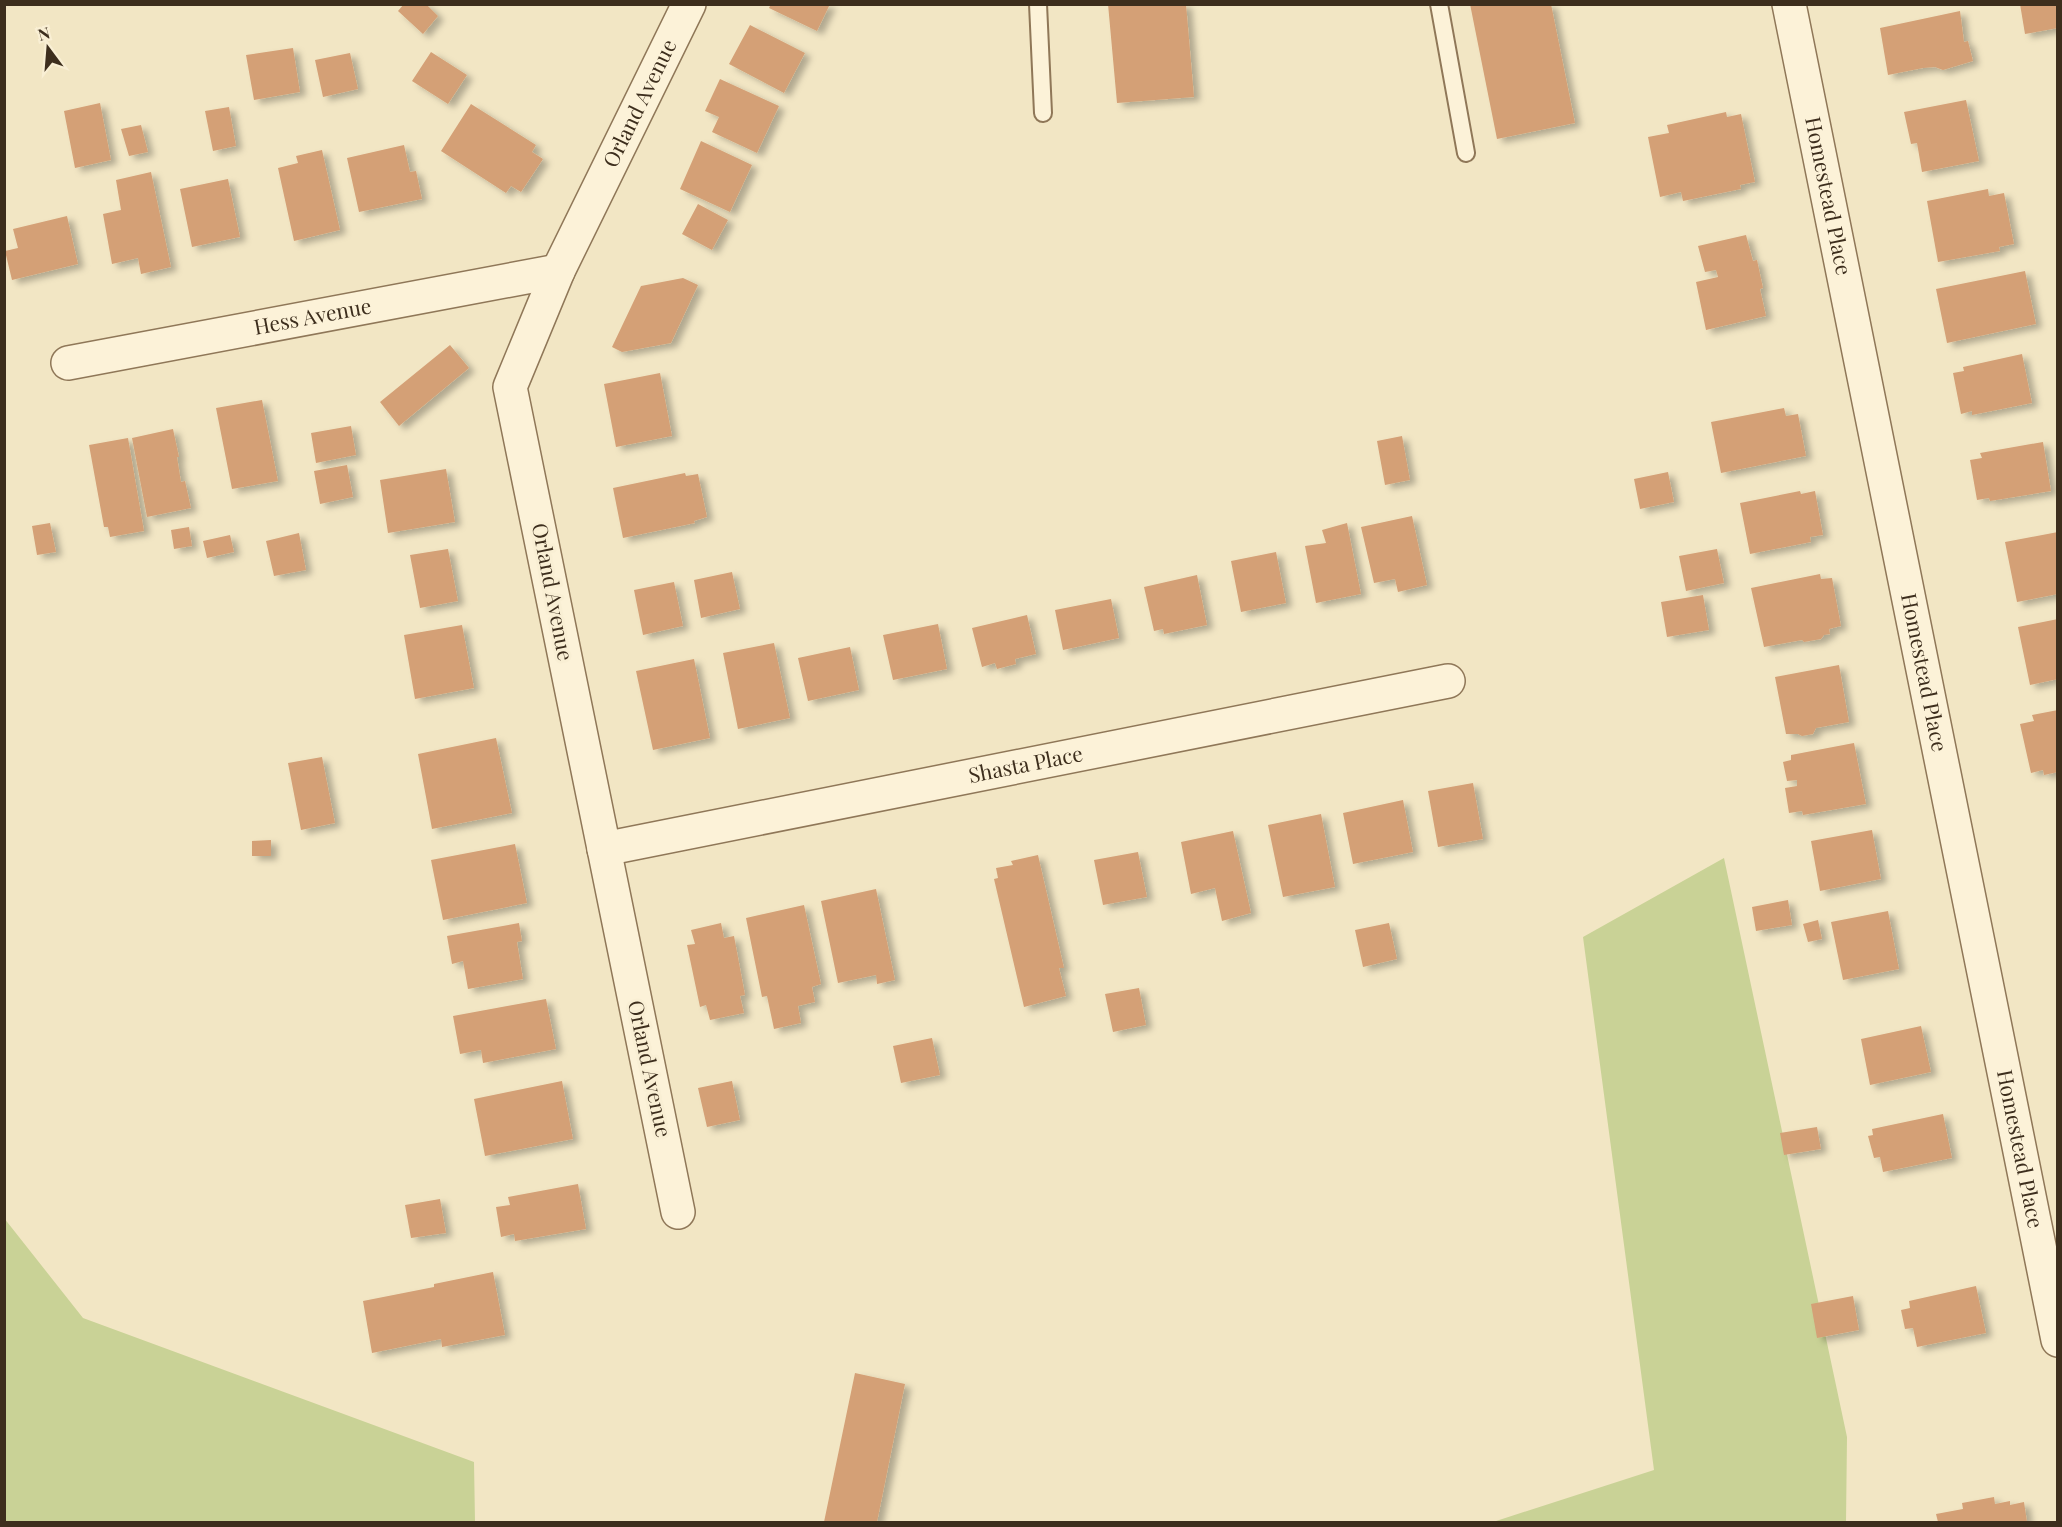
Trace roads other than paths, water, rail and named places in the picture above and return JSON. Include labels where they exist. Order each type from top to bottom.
[{"type":"street","name":"Orland Avenue","points":[[678,1212],[510,387],[558,271],[689,4]]},
{"type":"street","name":"Homestead Place","points":[[1789,4],[2058,1341]]},
{"type":"street","name":"Hess Avenue","points":[[68,363],[558,271]]},
{"type":"street","name":"Shasta Place","points":[[604,849],[1448,681]]},
{"type":"lane","points":[[1038,4],[1043,113]]},
{"type":"lane","points":[[1439,4],[1466,153]]}]
